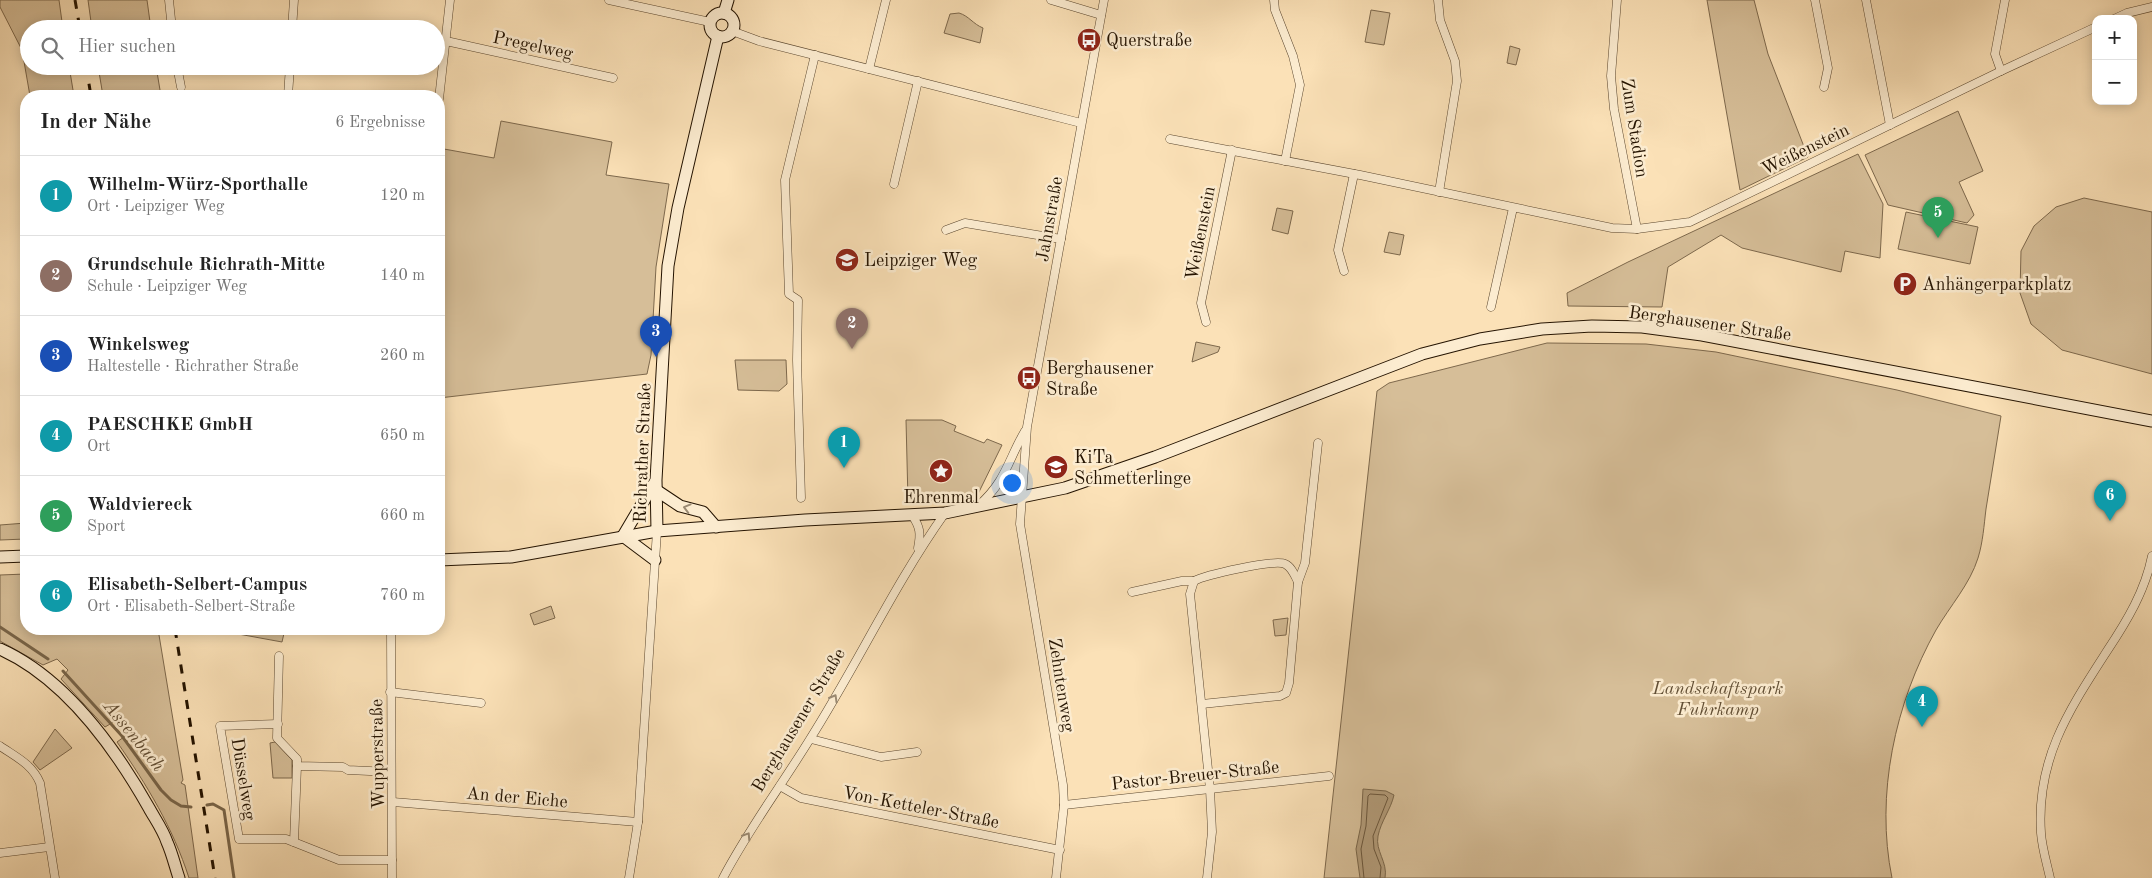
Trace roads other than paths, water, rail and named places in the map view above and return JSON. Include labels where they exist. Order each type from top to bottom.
[{"type":"main road","points":[[724,13],[728,0]]},
{"type":"main road","points":[[724,13],[733,22],[732,31],[726,36],[718,36],[712,31],[710,22],[716,14],[724,13]]},
{"type":"main road","name":"Richrather Straße","points":[[657,531],[656,485],[668,266],[678,208],[718,36]]},
{"type":"main road","name":"Berghausener Straße","points":[[945,513],[1065,488],[1146,460],[1422,354],[1480,340],[1542,329],[1592,326],[1642,327],[1702,335],[2152,421]]},
{"type":"main road","points":[[623,536],[656,485],[680,506],[703,512],[716,527]]},
{"type":"main road","points":[[445,560],[505,558],[657,531],[945,513]]},
{"type":"main road","points":[[623,536],[655,560]]},
{"type":"main road","points":[[0,557],[20,556]]},
{"type":"main road","points":[[0,649],[28,664],[45,676],[100,735],[130,775],[167,841],[179,878]]},
{"type":"street","points":[[169,0],[171,20]]},
{"type":"street","points":[[293,20],[294,0]]},
{"type":"street","points":[[445,49],[450,0]]},
{"type":"street","points":[[869,69],[886,0]]},
{"type":"street","points":[[1050,0],[1101,15]]},
{"type":"street","name":"Jahnstraße","points":[[1021,498],[1028,427],[1104,0]]},
{"type":"street","points":[[1274,0],[1275,10],[1294,56],[1300,85],[1286,161]]},
{"type":"street","points":[[1438,0],[1440,20],[1456,61],[1457,81],[1439,192]]},
{"type":"street","name":"Zum Stadion","points":[[1617,0],[1611,76],[1614,110],[1637,229]]},
{"type":"street","points":[[1815,0],[1828,68],[1824,87]]},
{"type":"street","points":[[1866,0],[1890,124]]},
{"type":"street","points":[[2001,71],[1996,54],[2005,0]]},
{"type":"street","points":[[614,1],[710,22]]},
{"type":"street","points":[[2122,15],[2152,7]]},
{"type":"street","name":"Weißenstein","points":[[1170,139],[1354,174],[1612,228],[1637,229],[1690,222],[1890,124],[2092,29]]},
{"type":"street","points":[[732,31],[815,55],[1081,123]]},
{"type":"street","name":"Pregelweg","points":[[446,41],[613,78]]},
{"type":"street","points":[[801,498],[797,368],[798,300],[789,294],[786,180],[815,55]]},
{"type":"street","points":[[178,75],[180,88]]},
{"type":"street","points":[[288,90],[289,75]]},
{"type":"street","points":[[440,90],[442,75]]},
{"type":"street","points":[[894,184],[918,81]]},
{"type":"street","name":"Weißenstein","points":[[1206,322],[1201,303],[1232,150]]},
{"type":"street","points":[[1344,270],[1338,250],[1354,174]]},
{"type":"street","points":[[1492,307],[1513,208]]},
{"type":"street","points":[[946,230],[964,223],[1061,239]]},
{"type":"street","name":"Jahnstraße","points":[[976,506],[991,494],[1002,480],[1028,427]]},
{"type":"street","points":[[1202,704],[1280,696],[1286,693],[1289,683],[1298,582],[1305,563],[1318,443]]},
{"type":"street","name":"Zehntenweg","points":[[1021,498],[1020,524],[1063,785],[1064,805],[1056,878]]},
{"type":"street","name":"Berghausener Straße","points":[[723,878],[742,845],[811,739],[917,552],[945,513]]},
{"type":"street","name":"Berghausener Straße","points":[[912,514],[920,527],[921,534],[917,552]]},
{"type":"street","name":"Richrather Straße","points":[[630,877],[638,822],[657,531]]},
{"type":"street","points":[[2050,878],[2041,834],[2045,774],[2052,748],[2075,701],[2130,615],[2145,581],[2152,556]]},
{"type":"street","points":[[1132,592],[1182,581],[1194,581],[1218,573],[1260,565],[1284,563],[1291,569],[1298,582]]},
{"type":"street","points":[[1194,581],[1190,594],[1210,789],[1212,832],[1207,878]]},
{"type":"street","name":"Wupperstraße","points":[[391,635],[392,878]]},
{"type":"street","points":[[280,656],[277,738],[297,759],[294,842]]},
{"type":"street","points":[[390,692],[482,703]]},
{"type":"street","name":"Düsselweg","points":[[278,724],[220,726],[239,839],[286,839],[339,860],[392,860]]},
{"type":"street","points":[[811,739],[882,757],[917,752]]},
{"type":"street","points":[[0,746],[29,765],[36,772],[40,782],[55,878]]},
{"type":"street","points":[[297,766],[343,767],[348,770],[391,772]]},
{"type":"street","name":"Pastor-Breuer-Straße","points":[[1064,805],[1329,776]]},
{"type":"street","name":"Von-Ketteler-Straße","points":[[780,786],[801,798],[1060,850]]},
{"type":"street","name":"An der Eiche","points":[[393,802],[638,822]]},
{"type":"street","points":[[0,853],[49,847]]},
{"type":"water","points":[[1363,789],[1386,791],[1394,795],[1378,836],[1378,847],[1385,867],[1385,878],[1360,878],[1356,849],[1361,825]]},
{"type":"waterway","name":"Assenbach","points":[[0,627],[48,659]]},
{"type":"waterway","name":"Assenbach","points":[[63,671],[122,736],[161,790],[171,800],[181,806],[191,807]]},
{"type":"waterway","name":"Assenbach","points":[[207,805],[213,804],[224,810],[234,878]]},
{"type":"railway","points":[[75,0],[78,20]]},
{"type":"railway","points":[[88,75],[90,90]]},
{"type":"railway","points":[[176,635],[215,878]]},
{"type":"place","name":"Querstraße","points":[[1089,40]]},
{"type":"place","name":"Waldviereck","points":[[1938,238]]},
{"type":"place","name":"Leipziger Weg","points":[[847,260]]},
{"type":"place","name":"Anhängerparkplatz","points":[[1905,284]]},
{"type":"place","name":"Grundschule Richrath-Mitte","points":[[852,349]]},
{"type":"place","name":"Winkelsweg","points":[[656,357]]},
{"type":"place","name":"Berghausener Straße","points":[[1029,378]]},
{"type":"place","name":"KiTa Schmetterlinge","points":[[1056,467]]},
{"type":"place","name":"Wilhelm-Würz-Sporthalle","points":[[844,468]]},
{"type":"place","name":"Ehrenmal","points":[[941,471]]},
{"type":"place","name":"Elisabeth-Selbert-Campus","points":[[2110,521]]},
{"type":"place","name":"PAESCHKE GmbH","points":[[1922,727]]},
{"type":"park label","name":"Landschaftspark Fuhrkamp","points":[[1718,698]]}]
